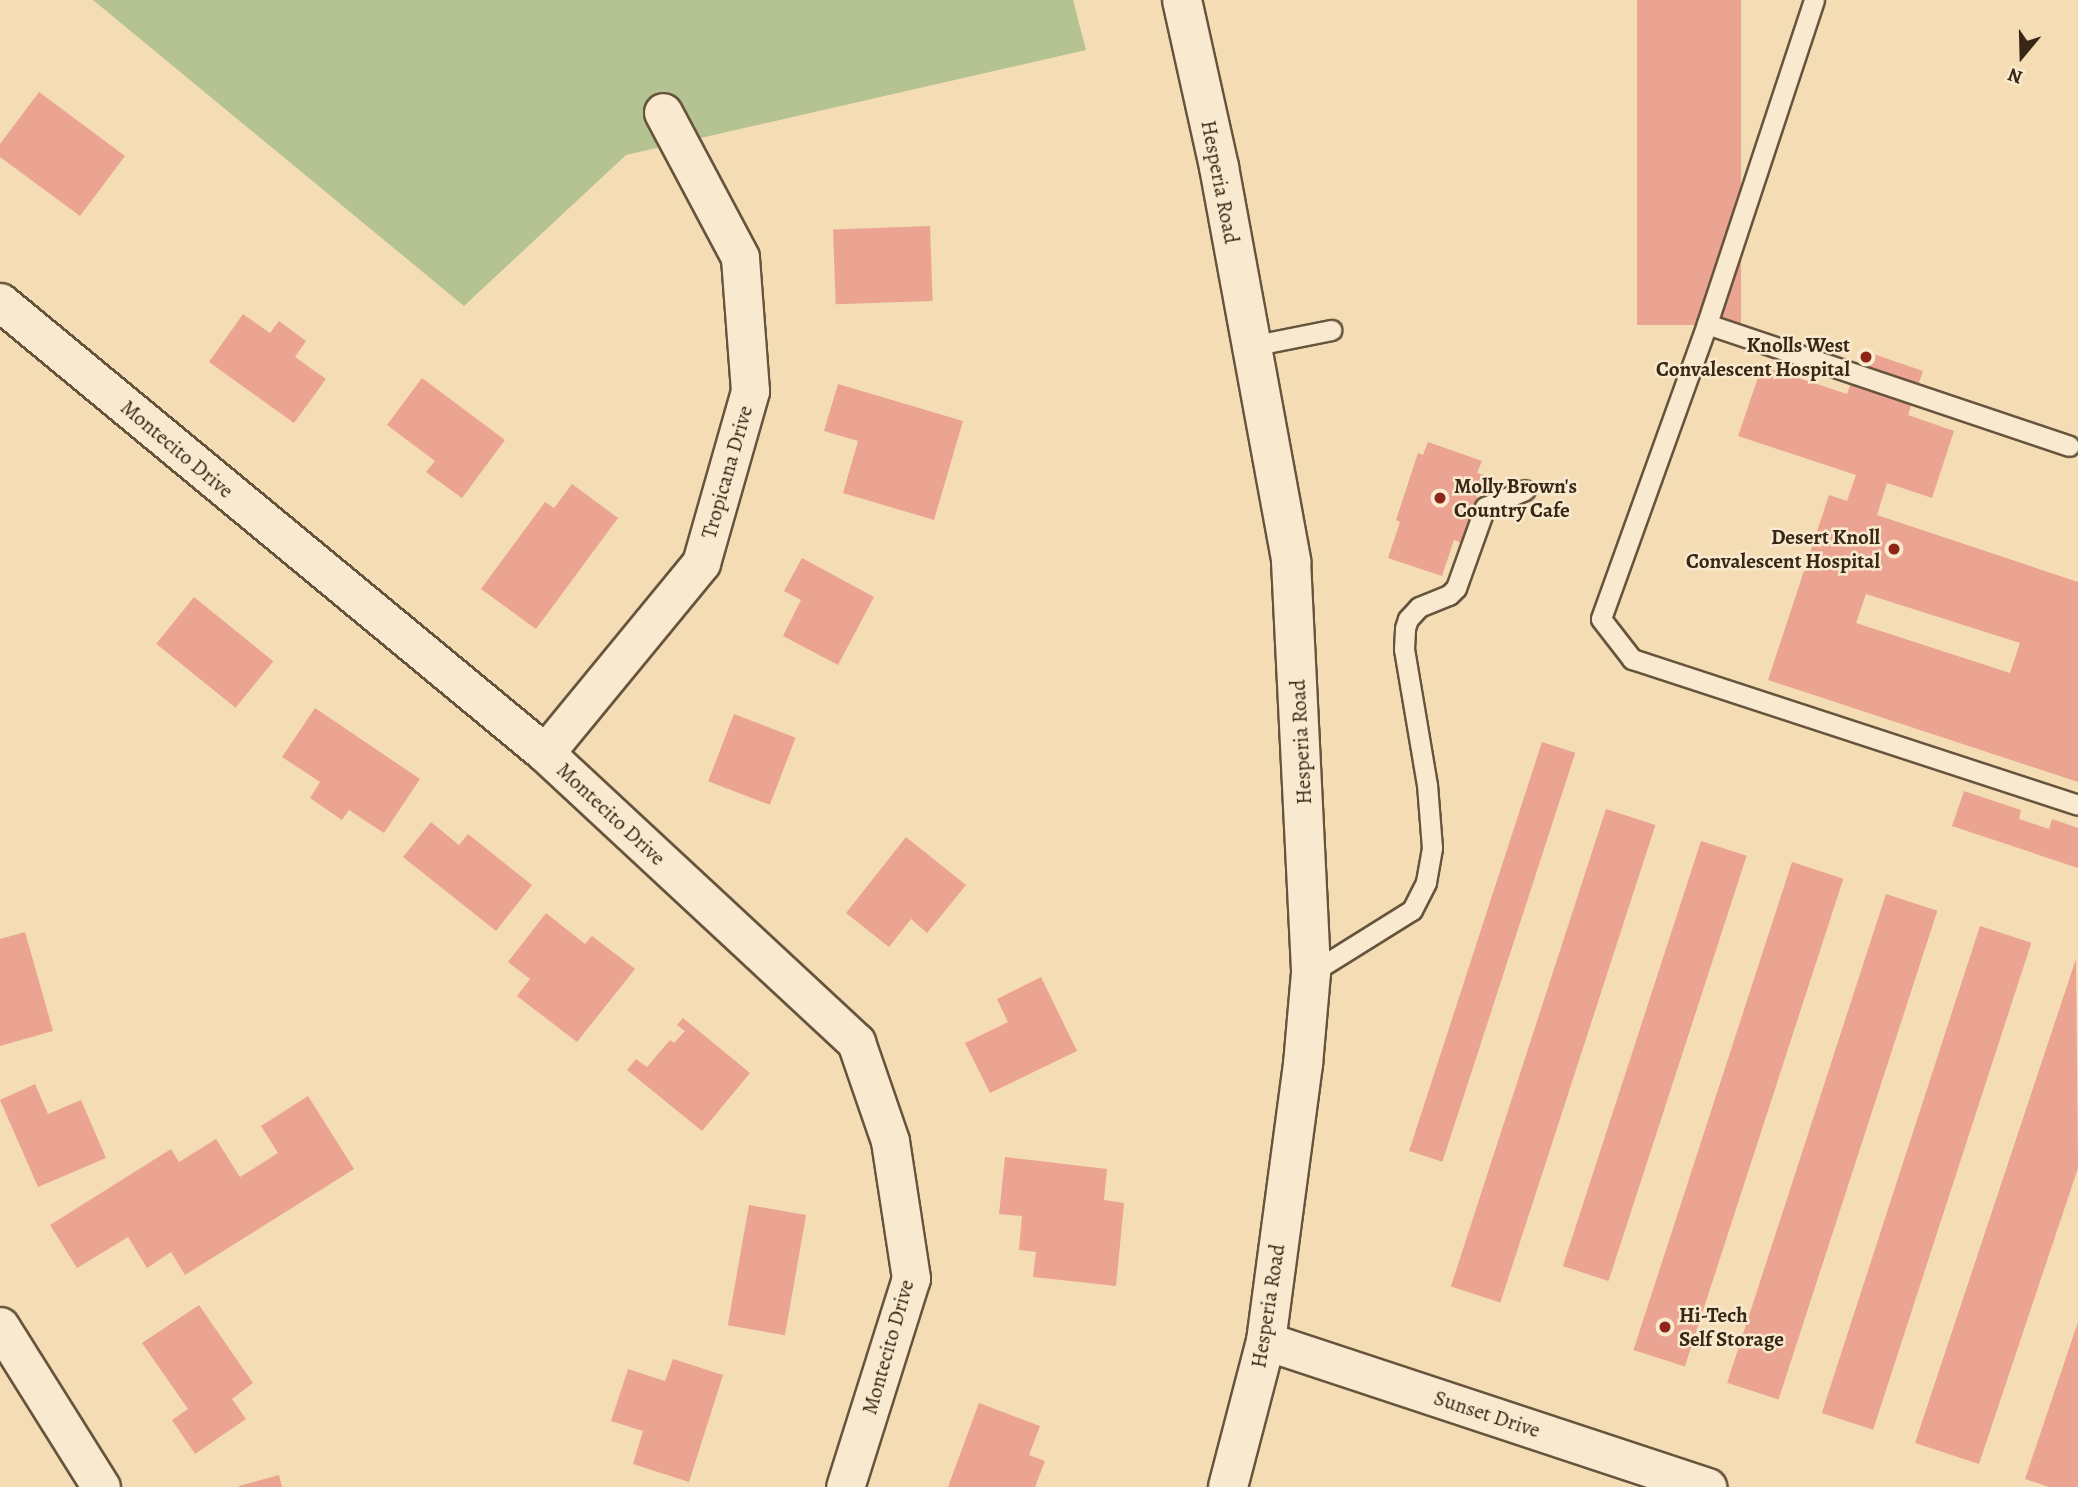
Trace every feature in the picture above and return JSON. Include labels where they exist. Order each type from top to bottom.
[{"type":"main road","name":"Hesperia Road","points":[[1182,0],[1219,167],[1291,561],[1311,973],[1303,1064],[1266,1341],[1228,1487]]},
{"type":"street","name":"Tropicana Drive","points":[[545,753],[701,563],[750,391],[740,257],[663,112]]},
{"type":"street","name":"Montecito Drive","points":[[0,302],[545,753],[856,1042],[890,1141],[911,1278],[845,1487]]},
{"type":"street","points":[[0,1326],[101,1487]]},
{"type":"street","name":"Sunset Drive","points":[[1266,1341],[1708,1487]]},
{"type":"lane","points":[[1814,0],[1707,324],[1601,619],[1632,659],[2078,805]]},
{"type":"lane","points":[[1707,324],[2068,446]]},
{"type":"lane","points":[[1251,346],[1331,330]]},
{"type":"lane","points":[[1311,973],[1412,910],[1426,883],[1432,848],[1427,785],[1404,649],[1408,620],[1419,607],[1449,595],[1456,588],[1485,507],[1525,489]]},
{"type":"green space","points":[[93,0],[1073,0],[1086,50],[626,155],[464,306]]},
{"type":"building","points":[[1637,0],[1741,0],[1741,325],[1637,325]]},
{"type":"building","points":[[39,92],[125,156],[80,216],[0,157],[0,144]]},
{"type":"building","points":[[930,226],[933,301],[836,304],[833,229]]},
{"type":"building","points":[[243,314],[270,333],[279,321],[306,341],[295,357],[326,379],[294,423],[209,362]]},
{"type":"building","name":"Desert Knoll Convalescent Hospital","points":[[1862,350],[1923,371],[1908,415],[1954,431],[1932,498],[1887,483],[1877,515],[2078,582],[2078,782],[1768,680],[1829,495],[1847,501],[1856,475],[1738,436],[1762,366],[1847,394]],"holes":[[[1866,594],[2020,643],[2010,673],[1856,623]]]},
{"type":"building","points":[[422,378],[505,440],[462,498],[426,472],[435,461],[387,425]]},
{"type":"building","points":[[838,384],[963,421],[934,520],[843,493],[858,441],[824,431]]},
{"type":"building","name":"Molly Brown's Country Cafe","points":[[1428,442],[1482,461],[1477,473],[1484,475],[1461,543],[1454,540],[1442,576],[1388,558],[1400,522],[1396,520],[1418,453],[1423,455]]},
{"type":"building","points":[[572,484],[618,518],[536,629],[481,589],[545,502],[554,508]]},
{"type":"building","points":[[802,558],[874,597],[838,665],[783,636],[801,600],[784,591]]},
{"type":"building","points":[[194,597],[273,661],[236,708],[156,644]]},
{"type":"building","points":[[315,708],[420,779],[384,833],[349,810],[342,820],[310,798],[320,782],[282,757]]},
{"type":"building","points":[[734,714],[796,738],[770,805],[708,781]]},
{"type":"building","points":[[1542,742],[1575,753],[1442,1162],[1409,1151]]},
{"type":"building","points":[[1964,791],[2021,810],[2019,819],[2049,829],[2052,819],[2078,828],[2078,868],[1952,826]]},
{"type":"building","points":[[1606,809],[1655,825],[1500,1302],[1451,1286]]},
{"type":"building","points":[[431,822],[459,845],[468,834],[532,885],[496,931],[403,857]]},
{"type":"building","points":[[906,837],[966,885],[927,933],[911,919],[889,947],[846,913]]},
{"type":"building","points":[[1701,841],[1747,856],[1609,1281],[1563,1266]]},
{"type":"building","points":[[1792,862],[1843,879],[1685,1367],[1633,1350]]},
{"type":"building","points":[[1886,894],[1937,911],[1779,1400],[1727,1383]]},
{"type":"building","points":[[546,913],[585,944],[592,936],[635,969],[577,1042],[517,996],[530,979],[508,962]]},
{"type":"building","points":[[1980,926],[2031,943],[1873,1430],[1822,1413]]},
{"type":"building","points":[[25,932],[53,1031],[0,1046],[0,939]]},
{"type":"building","points":[[2076,959],[2078,1168],[1979,1464],[1915,1443]]},
{"type":"building","points":[[1041,977],[1077,1051],[990,1093],[965,1043],[1008,1022],[997,999]]},
{"type":"building","points":[[683,1018],[750,1073],[702,1131],[627,1070],[636,1059],[647,1067],[670,1040],[674,1043],[685,1031],[677,1025]]},
{"type":"building","points":[[35,1084],[48,1114],[81,1100],[106,1158],[38,1187],[0,1100]]},
{"type":"building","points":[[308,1096],[354,1169],[185,1275],[171,1252],[147,1268],[128,1237],[77,1268],[50,1225],[171,1149],[179,1162],[216,1139],[240,1177],[278,1153],[261,1126]]},
{"type":"building","points":[[1005,1157],[1107,1169],[1104,1200],[1124,1203],[1116,1286],[1033,1277],[1036,1252],[1019,1250],[1022,1216],[999,1214]]},
{"type":"building","points":[[749,1205],[806,1215],[785,1335],[728,1325]]},
{"type":"building","points":[[199,1305],[253,1383],[232,1399],[246,1419],[195,1454],[172,1420],[188,1409],[142,1343]]},
{"type":"building","points":[[2078,1322],[2078,1487],[2049,1487],[2025,1479]]},
{"type":"building","points":[[673,1359],[723,1375],[689,1482],[633,1464],[643,1431],[611,1421],[628,1369],[665,1381]]},
{"type":"building","points":[[979,1403],[1040,1426],[1029,1455],[1045,1461],[1035,1487],[948,1487]]},
{"type":"building","points":[[279,1475],[282,1487],[239,1487],[239,1486]]},
{"type":"place","name":"Knolls West Convalescent Hospital","points":[[1866,357]]},
{"type":"place","name":"Molly Brown's Country Cafe","points":[[1440,498]]},
{"type":"place","name":"Desert Knoll Convalescent Hospital","points":[[1894,549]]},
{"type":"place","name":"Hi-Tech Self Storage","points":[[1665,1327]]}]
